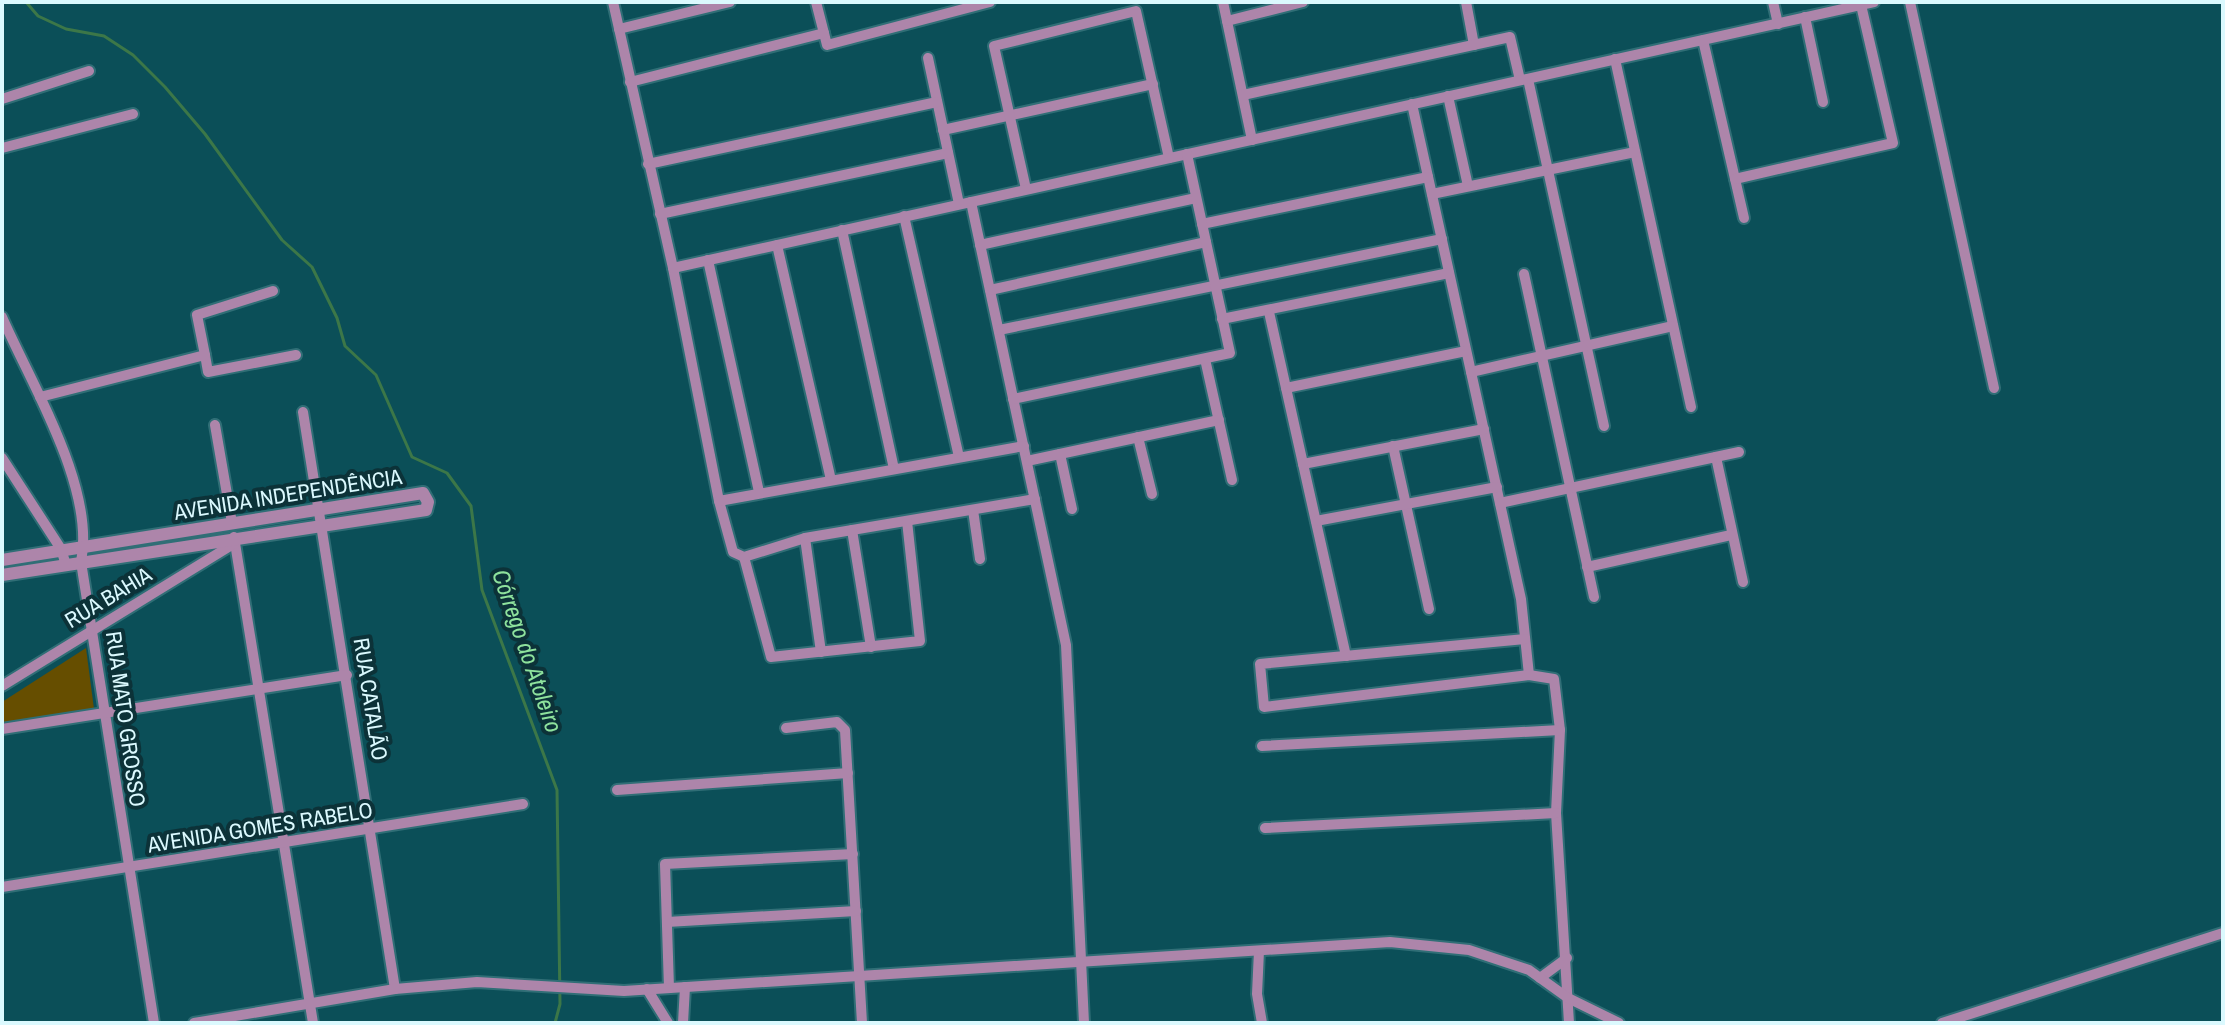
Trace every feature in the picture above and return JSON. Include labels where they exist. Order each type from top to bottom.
[{"type":"street","points":[[613,2],[673,268],[719,501],[730,545],[738,556],[744,557],[805,538],[1035,499]]},
{"type":"street","points":[[619,29],[730,2]]},
{"type":"street","points":[[816,2],[825,39]]},
{"type":"street","points":[[630,82],[825,39],[920,22],[990,2]]},
{"type":"street","points":[[1223,2],[1252,140]]},
{"type":"street","points":[[1227,21],[1303,2]]},
{"type":"street","points":[[1466,2],[1474,45]]},
{"type":"street","points":[[1773,2],[1778,24]]},
{"type":"street","points":[[673,268],[1874,2]]},
{"type":"street","points":[[1910,2],[1994,388]]},
{"type":"street","points":[[1735,179],[1893,143],[1861,5]]},
{"type":"street","points":[[1026,189],[994,46],[1136,11],[1169,158]]},
{"type":"street","points":[[1805,17],[1823,102]]},
{"type":"street","points":[[1243,95],[1510,37],[1548,170],[1604,426]]},
{"type":"street","points":[[1703,40],[1744,218]]},
{"type":"street","points":[[928,58],[948,153],[980,245],[1070,673],[1084,1023]]},
{"type":"street","points":[[1615,59],[1691,407]]},
{"type":"street","points":[[2,99],[89,71]]},
{"type":"street","points":[[943,130],[1153,84]]},
{"type":"street","points":[[1448,96],[1468,186]]},
{"type":"street","points":[[648,164],[937,102]]},
{"type":"street","points":[[1412,104],[1521,599],[1529,675]]},
{"type":"street","points":[[2,148],[133,114]]},
{"type":"street","points":[[1432,194],[1635,152]]},
{"type":"street","points":[[660,214],[948,153]]},
{"type":"street","points":[[1013,399],[1230,353],[1187,154]]},
{"type":"street","points":[[1202,224],[1428,177]]},
{"type":"street","points":[[980,245],[1196,198]]},
{"type":"street","points":[[904,216],[959,457]]},
{"type":"street","points":[[842,230],[894,469]]},
{"type":"street","points":[[999,330],[1442,239]]},
{"type":"street","points":[[990,290],[1206,242]]},
{"type":"street","points":[[777,245],[831,480]]},
{"type":"street","points":[[708,260],[759,492]]},
{"type":"street","points":[[1222,319],[1269,312],[1449,273]]},
{"type":"street","points":[[1524,274],[1594,597]]},
{"type":"street","points":[[273,291],[197,315],[208,372],[296,355]]},
{"type":"street","points":[[1269,312],[1346,656]]},
{"type":"street","points":[[2,317],[7,341],[40,397],[70,471],[84,547],[81,562]]},
{"type":"street","points":[[1471,372],[1673,326]]},
{"type":"street","points":[[1286,388],[1466,351]]},
{"type":"street","points":[[40,397],[205,355]]},
{"type":"street","points":[[1205,359],[1232,480]]},
{"type":"street","name":"RUA CATALÃO","points":[[303,412],[395,989]]},
{"type":"street","points":[[1027,461],[1219,420]]},
{"type":"street","points":[[215,425],[232,523]]},
{"type":"street","points":[[1303,464],[1484,429]]},
{"type":"street","points":[[1138,437],[1152,494]]},
{"type":"street","points":[[719,501],[1024,446]]},
{"type":"street","points":[[1393,446],[1429,609]]},
{"type":"street","points":[[1500,503],[1739,452]]},
{"type":"street","points":[[1060,454],[1072,509]]},
{"type":"street","points":[[1716,457],[1743,582]]},
{"type":"street","points":[[2,458],[61,549],[66,565]]},
{"type":"street","points":[[1316,521],[1497,487]]},
{"type":"street","name":"AVENIDA INDEPENDÊNCIA","points":[[2,560],[232,523],[322,517],[426,510],[428,502],[423,493],[322,517],[234,540],[2,575]]},
{"type":"street","points":[[973,510],[980,559]]},
{"type":"street","points":[[744,557],[771,657],[920,641],[907,521]]},
{"type":"street","points":[[852,530],[871,647]]},
{"type":"street","points":[[1587,567],[1731,535]]},
{"type":"street","points":[[805,538],[821,652]]},
{"type":"street","points":[[234,540],[313,1023]]},
{"type":"street","name":"RUA BAHIA","points":[[2,686],[234,540]]},
{"type":"street","name":"RUA MATO GROSSO","points":[[81,562],[154,1023]]},
{"type":"street","points":[[1525,639],[1260,664],[1264,707],[1529,675],[1554,679],[1560,730],[1556,813],[1569,1023]]},
{"type":"street","points":[[2,729],[347,675]]},
{"type":"street","points":[[786,728],[828,722],[843,725],[862,1023]]},
{"type":"street","points":[[1262,746],[1560,730]]},
{"type":"street","points":[[617,790],[848,773]]},
{"type":"street","name":"AVENIDA GOMES RABELO","points":[[2,887],[371,831],[523,804]]},
{"type":"street","points":[[1265,828],[1556,813]]},
{"type":"street","points":[[669,988],[665,864],[853,854]]},
{"type":"street","points":[[667,922],[856,911]]},
{"type":"street","points":[[1942,1023],[1968,1019],[2223,933]]},
{"type":"street","points":[[194,1023],[395,989],[477,982],[572,989],[647,989],[1390,942],[1469,950],[1529,970],[1568,998],[1619,1023]]},
{"type":"street","points":[[1259,951],[1257,982],[1262,1023]]},
{"type":"street","points":[[1540,978],[1567,958]]},
{"type":"street","points":[[683,1023],[685,987]]},
{"type":"street","points":[[647,989],[668,1023]]},
{"type":"shaded area","points":[[86,648],[94,709],[2,723],[2,702]]},
{"type":"waterway","name":"Córrego do Atoleiro","points":[[26,2],[38,16],[66,29],[104,36],[133,55],[165,87],[205,134],[282,240],[312,267],[337,318],[345,346],[376,375],[412,457],[447,473],[471,506],[482,590],[557,790],[560,1004],[555,1023]]}]
